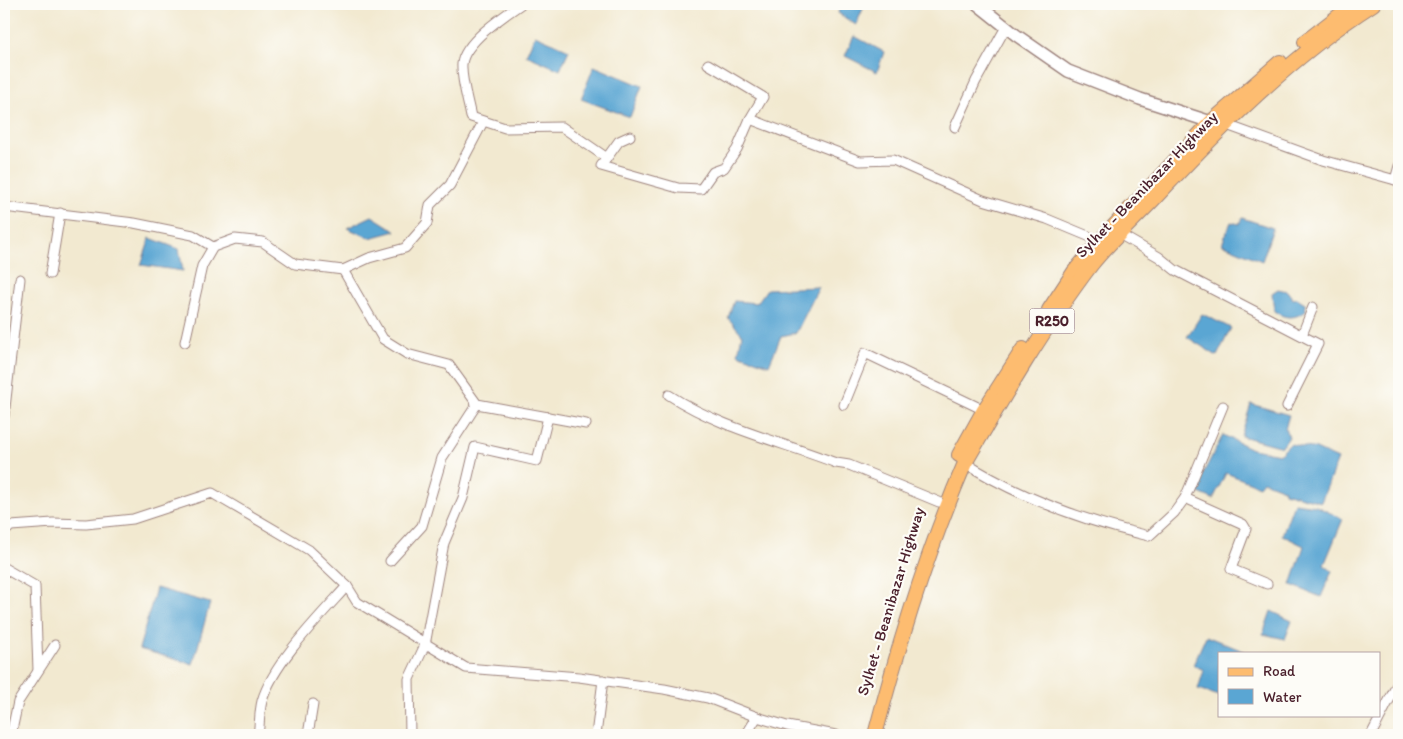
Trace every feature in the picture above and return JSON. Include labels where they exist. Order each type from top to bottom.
[{"type":"main road","name":"Sylhet - Beanibazar Highway","points":[[867,735],[918,559],[939,502],[961,461],[984,410],[1074,272],[1100,241],[1212,122],[1294,50],[1354,4]]},
{"type":"main road","name":"Sylhet - Beanibazar Highway","points":[[875,735],[924,564],[961,461],[1043,334],[1092,264],[1227,124],[1299,58],[1373,4]]},
{"type":"street","points":[[521,4],[494,22],[469,49],[462,62],[471,117],[504,128],[562,128],[608,158]]},
{"type":"street","points":[[977,4],[1006,27],[1068,70],[1140,99],[1212,122],[1227,124],[1322,160],[1397,180],[1399,166]]},
{"type":"street","points":[[955,127],[976,81],[1006,27]]},
{"type":"street","points":[[630,136],[619,142],[601,166],[678,188],[701,189],[713,172],[724,168],[763,97],[708,64]]},
{"type":"street","points":[[750,119],[860,161],[893,160],[983,200],[1047,219],[1100,241]]},
{"type":"street","points":[[185,342],[202,266],[213,247],[235,239],[263,242],[295,264],[342,270],[369,258],[405,248],[426,223],[430,205],[450,185],[484,122]]},
{"type":"street","points":[[4,207],[134,223],[192,235],[213,247]]},
{"type":"street","points":[[50,274],[60,213]]},
{"type":"street","points":[[1121,235],[1159,257],[1175,270],[1316,342],[1319,346],[1288,406]]},
{"type":"street","points":[[342,270],[383,339],[407,354],[450,366],[477,404],[586,424]]},
{"type":"street","points":[[4,416],[20,279]]},
{"type":"street","points":[[1302,335],[1313,307]]},
{"type":"street","points":[[844,405],[864,353],[984,410]]},
{"type":"street","points":[[669,395],[694,412],[716,422],[836,463],[849,465],[939,502]]},
{"type":"street","points":[[390,561],[422,526],[442,458],[477,404]]},
{"type":"street","points":[[961,461],[1000,483],[1073,513],[1106,526],[1149,536],[1174,513],[1184,498],[1223,406]]},
{"type":"street","points":[[410,735],[409,679],[425,645],[444,543],[463,498],[475,447],[538,462],[548,417]]},
{"type":"street","points":[[4,532],[11,526],[53,522],[86,524],[133,519],[212,494],[310,550],[346,586],[357,602],[425,645],[466,668],[603,680],[708,698],[757,718],[836,735]]},
{"type":"street","points":[[1184,498],[1244,524],[1246,529],[1231,569],[1267,584]]},
{"type":"street","points":[[4,568],[35,586],[38,670]]},
{"type":"street","points":[[258,735],[258,718],[271,679],[314,623],[346,586]]},
{"type":"street","points":[[11,735],[18,702],[55,646]]},
{"type":"street","points":[[596,735],[603,680]]},
{"type":"street","points":[[1371,735],[1399,681]]},
{"type":"street","points":[[308,735],[313,704]]},
{"type":"street","points":[[746,735],[757,718]]},
{"type":"water","points":[[841,4],[865,4],[856,25],[838,13]]},
{"type":"water","points":[[535,35],[569,50],[560,70],[526,55]]},
{"type":"water","points":[[854,36],[884,52],[877,72],[845,56]]},
{"type":"water","points":[[594,66],[642,86],[630,117],[581,99]]},
{"type":"water","points":[[372,216],[396,231],[370,238],[347,228]]},
{"type":"water","points":[[1242,218],[1273,228],[1262,261],[1222,244],[1231,222],[1239,224]]},
{"type":"water","points":[[150,238],[179,249],[183,271],[141,265]]},
{"type":"water","points":[[819,287],[796,333],[781,336],[769,365],[738,354],[742,334],[728,318],[734,301],[757,303],[767,289]]},
{"type":"water","points":[[1278,289],[1287,291],[1293,299],[1297,298],[1305,303],[1306,311],[1298,316],[1290,317],[1282,316],[1274,311],[1272,293]]},
{"type":"water","points":[[1202,314],[1231,328],[1217,356],[1187,337]]},
{"type":"water","points":[[1251,404],[1289,415],[1285,429],[1289,437],[1282,447],[1241,436]]},
{"type":"water","points":[[1223,435],[1252,449],[1280,454],[1290,444],[1316,449],[1338,459],[1321,502],[1284,492],[1284,489],[1263,481],[1259,486],[1226,473],[1213,499],[1194,491]]},
{"type":"water","points":[[1294,503],[1316,506],[1343,519],[1324,565],[1332,571],[1321,597],[1291,585],[1304,546],[1282,535]]},
{"type":"water","points":[[156,588],[210,603],[193,664],[139,649]]},
{"type":"water","points":[[1271,611],[1292,621],[1285,639],[1263,634]]},
{"type":"water","points":[[1206,636],[1243,651],[1218,652],[1218,696],[1198,689],[1204,670],[1193,665]]}]
